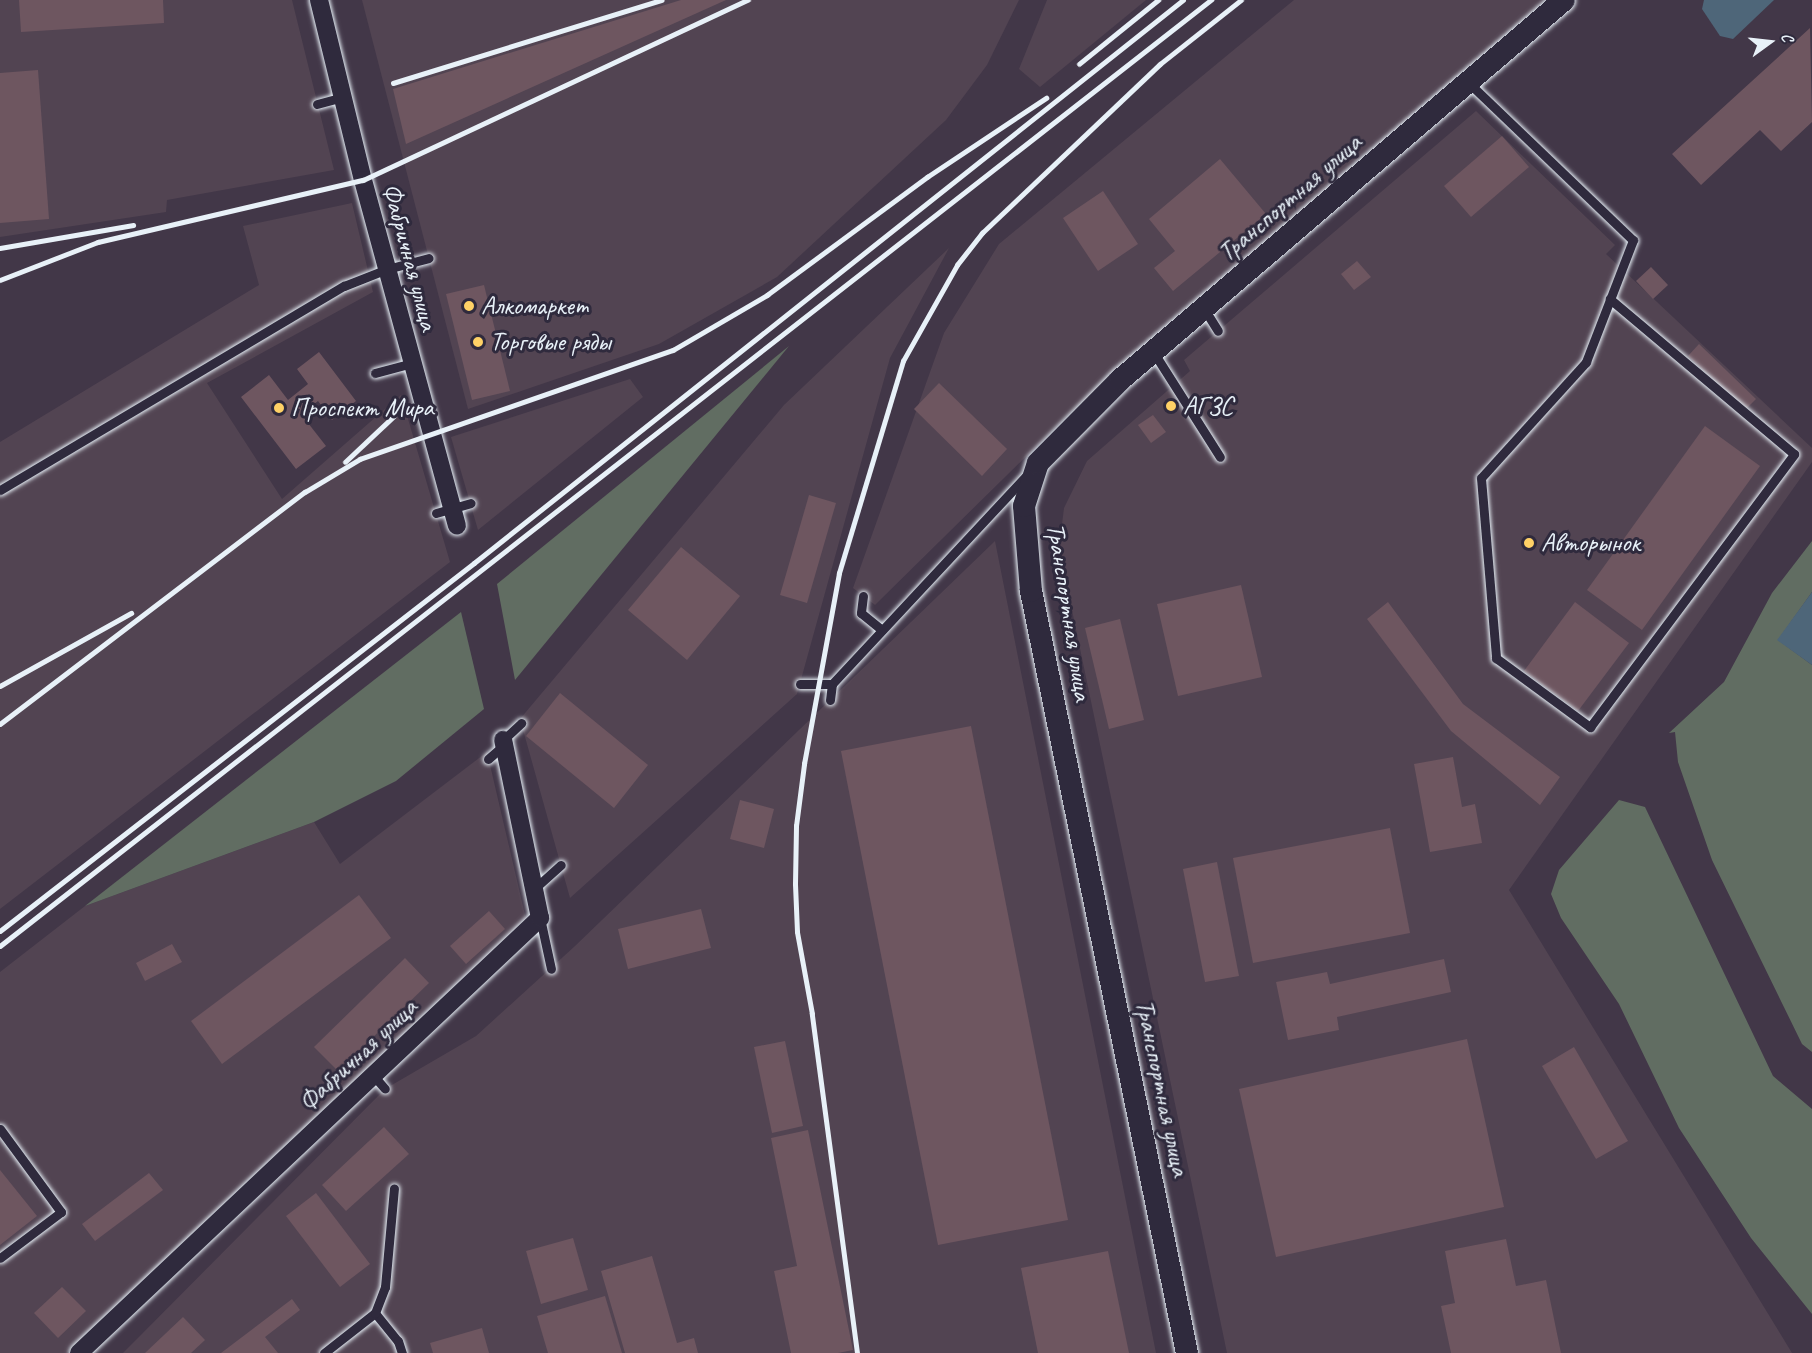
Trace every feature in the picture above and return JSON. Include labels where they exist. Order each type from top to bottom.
[{"type":"street","name":"Фабричная улица","points":[[319,0],[449,516]]},
{"type":"street","name":"Транспортная улица","points":[[1187,1353],[1031,591],[1024,506],[1038,463],[1202,305],[1564,0]]},
{"type":"street","points":[[504,742],[540,918]]},
{"type":"street","name":"Фабричная улица","points":[[79,1353],[379,1082],[540,918]]},
{"type":"lane","points":[[1468,82],[1633,240],[1610,299],[1586,362],[1480,478],[1496,658],[1590,727],[1794,454],[1610,299]]},
{"type":"lane","points":[[317,104],[343,98]]},
{"type":"lane","points":[[0,490],[344,286],[387,269],[429,258]]},
{"type":"lane","points":[[1202,305],[1218,331]]},
{"type":"lane","points":[[1153,352],[1220,457]]},
{"type":"lane","points":[[375,373],[412,363]]},
{"type":"lane","points":[[830,700],[832,684],[1038,463]]},
{"type":"lane","points":[[449,516],[471,504]]},
{"type":"lane","points":[[863,596],[861,613],[882,630]]},
{"type":"lane","points":[[800,684],[832,684]]},
{"type":"lane","points":[[488,759],[521,723]]},
{"type":"lane","points":[[534,889],[561,865]]},
{"type":"lane","points":[[540,918],[551,969]]},
{"type":"lane","points":[[0,1128],[61,1212],[0,1258]]},
{"type":"lane","points":[[324,1353],[375,1313],[385,1287],[394,1188]]},
{"type":"lane","points":[[375,1313],[398,1341],[402,1353]]},
{"type":"shaded area","points":[[0,0],[292,0],[334,170],[167,200],[166,212],[0,237]]},
{"type":"shaded area","points":[[362,0],[1019,0],[987,65],[946,120],[777,277],[659,344],[468,409]]},
{"type":"shaded area","points":[[1047,0],[1146,0],[1040,87],[1019,69]]},
{"type":"shaded area","points":[[1294,0],[1546,0],[1073,410],[875,605],[853,588],[944,333],[999,244]]},
{"type":"shaded area","points":[[1476,111],[1615,245],[1606,254],[1812,448],[1812,462],[1509,890],[1792,1353],[1227,1353],[1059,548],[1064,508],[1087,461],[1190,371],[1184,360]]},
{"type":"shaded area","points":[[352,203],[373,292],[207,383],[282,499],[401,395],[450,562],[0,909],[0,442],[259,285],[243,226]]},
{"type":"shaded area","points":[[949,248],[890,358],[797,694],[570,898],[520,719],[784,405]]},
{"type":"shaded area","points":[[630,379],[643,397],[478,530],[451,437]]},
{"type":"shaded area","points":[[995,541],[1156,1353],[123,1353],[385,1089],[476,1036],[575,946]]},
{"type":"shaded area","points":[[487,752],[526,919],[67,1353],[0,1353],[0,972],[85,906],[314,822],[340,864]]},
{"type":"green space","points":[[789,346],[515,680],[497,584]]},
{"type":"green space","points":[[1812,541],[1812,592],[1778,640],[1812,665],[1812,1052],[1802,1044],[1712,860],[1678,762],[1675,732],[1669,733],[1724,682],[1772,593]]},
{"type":"green space","points":[[461,612],[484,709],[396,781],[314,822],[85,906]]},
{"type":"green space","points":[[1619,800],[1645,807],[1773,1076],[1812,1109],[1812,1314],[1751,1238],[1679,1128],[1619,1004],[1561,918],[1551,894],[1559,870]]},
{"type":"water","points":[[1704,0],[1774,0],[1733,39],[1720,36],[1702,9]]},
{"type":"water","points":[[1812,592],[1812,665],[1777,640]]},
{"type":"building","points":[[19,0],[163,0],[164,23],[21,32]]},
{"type":"building","points":[[681,0],[726,0],[406,144],[393,89]]},
{"type":"building","points":[[1810,28],[1812,122],[1781,151],[1760,130],[1701,185],[1672,154]]},
{"type":"building","points":[[38,70],[49,219],[0,223],[0,73]]},
{"type":"building","points":[[1502,136],[1529,167],[1471,217],[1444,186]]},
{"type":"building","points":[[1220,159],[1266,214],[1173,291],[1154,268],[1175,251],[1149,219]]},
{"type":"building","points":[[1103,191],[1138,244],[1098,271],[1063,218]]},
{"type":"building","points":[[1357,261],[1371,277],[1354,290],[1341,274]]},
{"type":"building","points":[[1651,267],[1668,285],[1653,299],[1636,281]]},
{"type":"building","name":"Торговые ряды","points":[[484,285],[510,391],[472,400],[446,294]]},
{"type":"building","points":[[1699,344],[1756,399],[1745,410],[1688,356]]},
{"type":"building","name":"Проспект Мира","points":[[319,352],[356,401],[332,420],[318,401],[301,414],[326,446],[296,469],[241,397],[269,375],[288,400],[308,384],[297,369]]},
{"type":"building","points":[[939,383],[1007,449],[982,476],[914,409]]},
{"type":"building","points":[[1153,415],[1166,432],[1151,443],[1138,425]]},
{"type":"building","points":[[1705,426],[1760,466],[1642,630],[1587,590]]},
{"type":"building","points":[[809,495],[836,503],[807,603],[780,595]]},
{"type":"building","points":[[681,547],[740,596],[687,660],[628,610]]},
{"type":"building","points":[[1241,585],[1262,677],[1178,696],[1157,604]]},
{"type":"building","points":[[1388,602],[1463,704],[1560,777],[1540,805],[1451,731],[1367,619]]},
{"type":"building","points":[[1575,602],[1629,643],[1578,711],[1524,671]]},
{"type":"building","points":[[1120,619],[1144,720],[1109,729],[1085,628]]},
{"type":"building","points":[[560,693],[648,765],[614,808],[526,736]]},
{"type":"building","points":[[971,726],[1068,1220],[938,1245],[841,751]]},
{"type":"building","points":[[1453,757],[1462,807],[1475,804],[1482,843],[1430,852],[1414,764]]},
{"type":"building","points":[[740,800],[774,809],[764,848],[730,839]]},
{"type":"building","points":[[1390,828],[1410,933],[1253,963],[1233,858]]},
{"type":"building","points":[[1217,862],[1239,976],[1205,982],[1183,869]]},
{"type":"building","points":[[359,895],[391,938],[222,1064],[191,1021]]},
{"type":"building","points":[[701,909],[711,948],[628,969],[618,929]]},
{"type":"building","points":[[489,911],[505,929],[466,964],[450,946]]},
{"type":"building","points":[[172,944],[182,962],[145,981],[136,963]]},
{"type":"building","points":[[405,958],[429,983],[338,1071],[314,1047]]},
{"type":"building","points":[[1444,959],[1451,992],[1337,1017],[1339,1030],[1288,1040],[1276,982],[1327,972],[1330,984]]},
{"type":"building","points":[[1467,1039],[1504,1207],[1276,1257],[1239,1089]]},
{"type":"building","points":[[785,1041],[803,1126],[772,1133],[754,1047]]},
{"type":"building","points":[[1574,1047],[1628,1141],[1596,1159],[1542,1066]]},
{"type":"building","points":[[384,1127],[409,1154],[346,1211],[322,1185]]},
{"type":"building","points":[[808,1130],[853,1350],[838,1353],[791,1353],[774,1271],[797,1266],[771,1138]]},
{"type":"building","points":[[0,1170],[37,1216],[0,1245]]},
{"type":"building","points":[[149,1173],[163,1190],[95,1241],[82,1224]]},
{"type":"building","points":[[316,1193],[370,1264],[340,1287],[286,1216]]},
{"type":"building","points":[[573,1238],[588,1290],[541,1304],[526,1251]]},
{"type":"building","points":[[1506,1239],[1516,1286],[1546,1280],[1561,1353],[1451,1353],[1441,1306],[1455,1303],[1445,1251]]},
{"type":"building","points":[[1108,1251],[1129,1353],[1038,1353],[1021,1268]]},
{"type":"building","points":[[652,1256],[677,1343],[694,1338],[698,1353],[625,1353],[601,1271]]},
{"type":"building","points":[[62,1287],[86,1311],[58,1338],[34,1313]]},
{"type":"building","points":[[605,1296],[622,1353],[548,1353],[537,1316]]},
{"type":"building","points":[[292,1299],[300,1310],[265,1337],[278,1353],[221,1353]]},
{"type":"building","points":[[183,1317],[205,1340],[191,1353],[145,1353]]},
{"type":"building","points":[[482,1328],[489,1353],[433,1353],[430,1343]]},
{"type":"railway","points":[[393,83],[661,0]]},
{"type":"railway","points":[[0,280],[98,242],[363,180],[748,0]]},
{"type":"railway","points":[[1079,64],[1158,0]]},
{"type":"railway","points":[[0,931],[474,563],[1183,0]]},
{"type":"railway","points":[[0,946],[1211,0]]},
{"type":"railway","points":[[857,1353],[812,1014],[797,932],[795,884],[796,826],[804,764],[839,573],[903,361],[957,265],[982,233],[1160,64],[1241,0]]},
{"type":"railway","points":[[0,724],[305,492],[360,459],[673,350],[767,295],[927,177],[1046,98]]},
{"type":"railway","points":[[0,248],[133,225]]},
{"type":"railway","points":[[345,462],[394,416]]},
{"type":"railway","points":[[0,686],[131,613]]},
{"type":"place","name":"Алкомаркет","points":[[469,306]]},
{"type":"place","name":"Торговые ряды","points":[[478,342]]},
{"type":"place","name":"АГЗС","points":[[1171,406]]},
{"type":"place","name":"Проспект Мира","points":[[279,408]]},
{"type":"place","name":"Авторынок","points":[[1529,543]]}]
